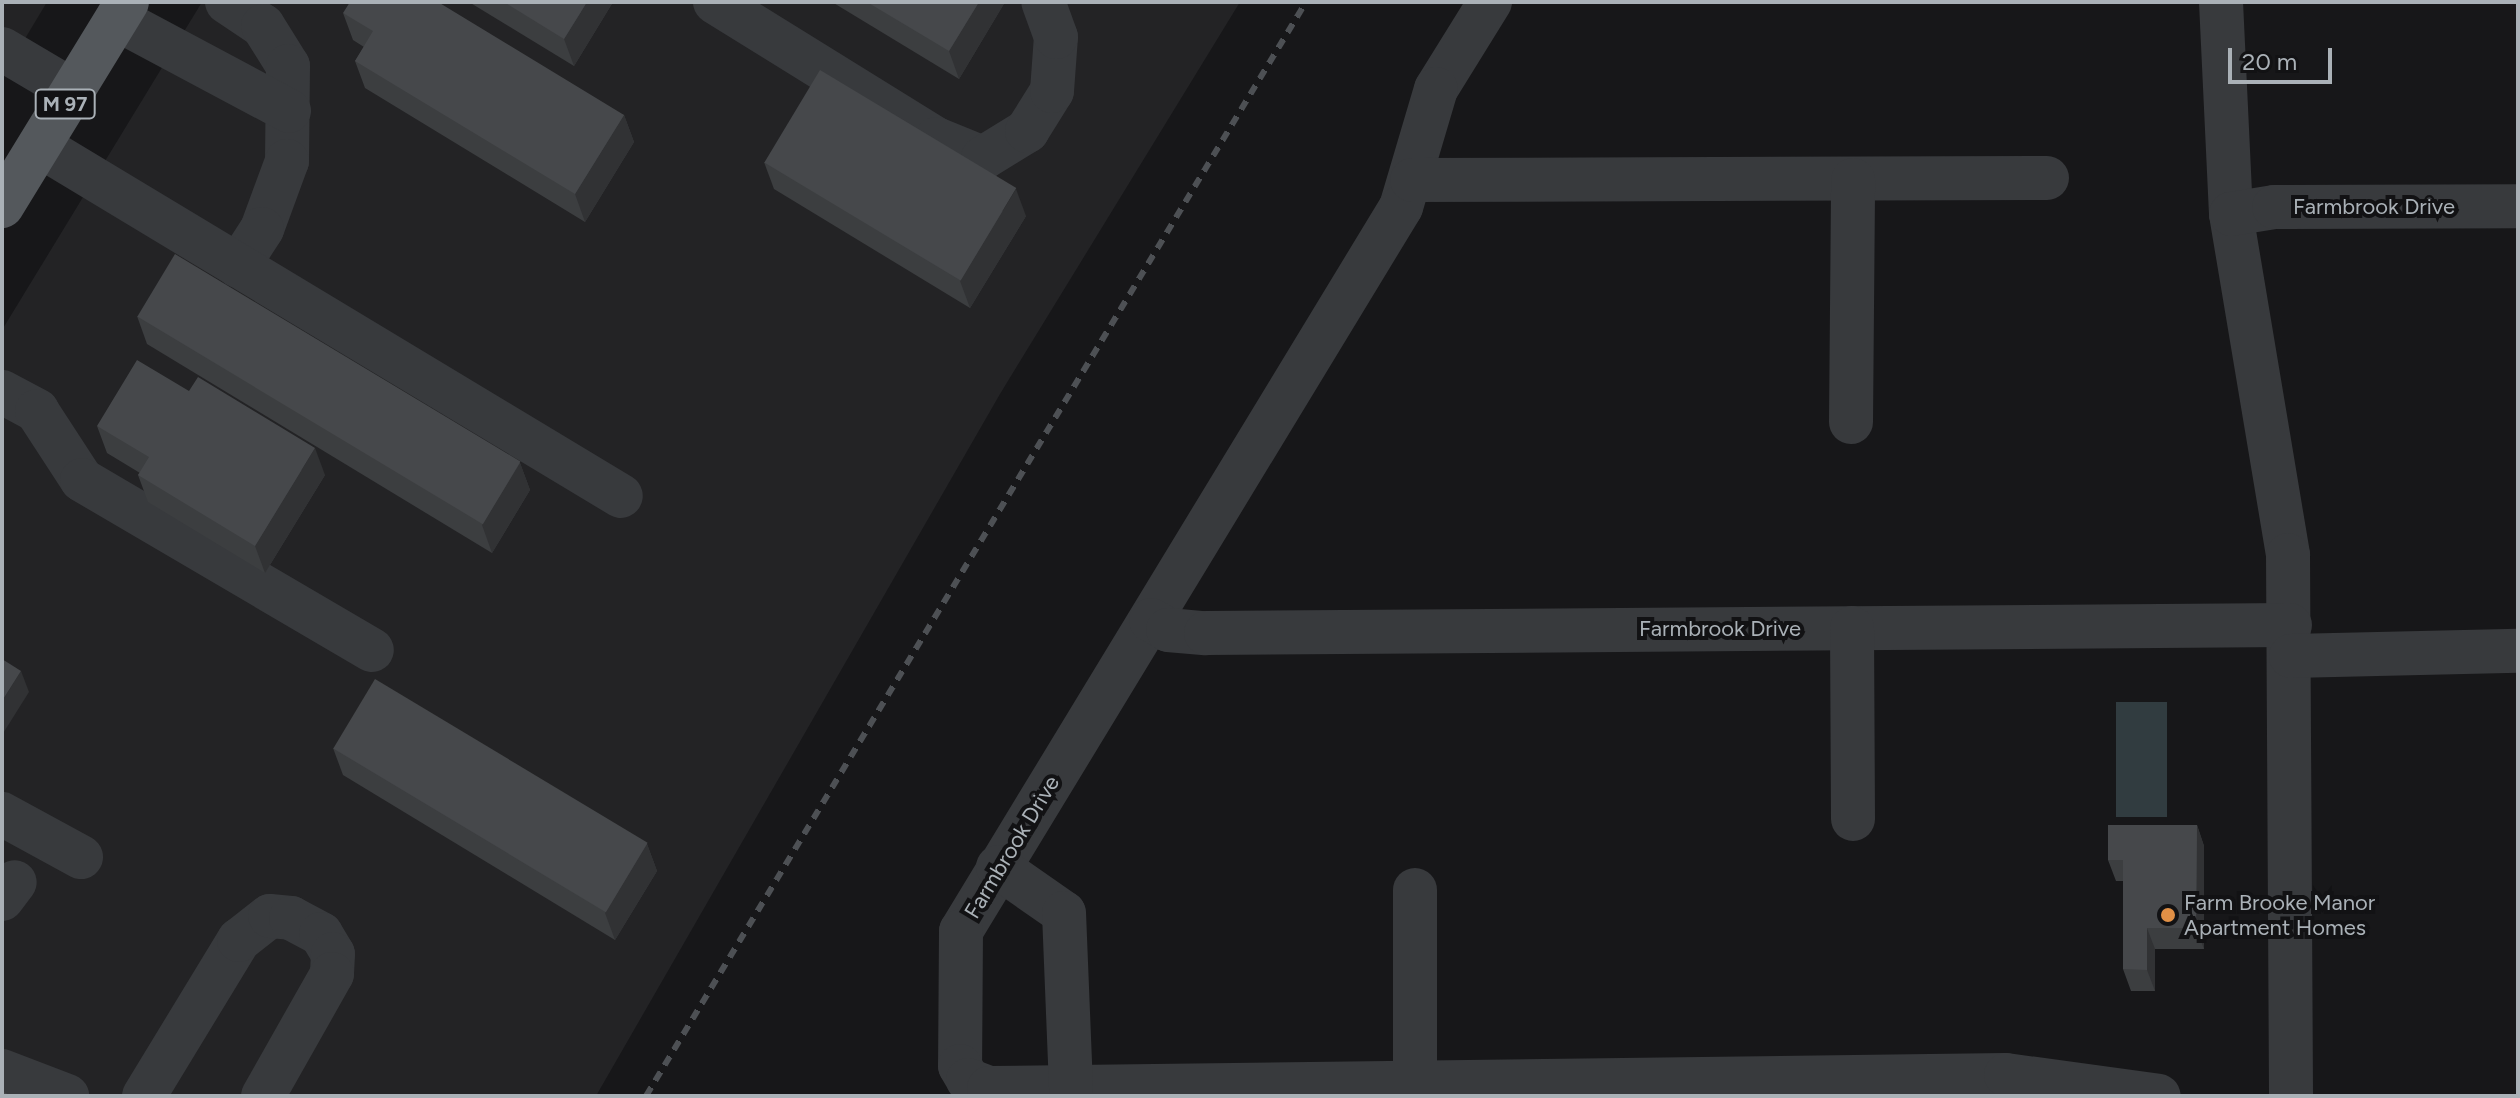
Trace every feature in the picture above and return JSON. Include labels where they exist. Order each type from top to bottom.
[{"type":"main road","name":"M 97","points":[[3,203],[122,11]]},
{"type":"street","points":[[227,2],[263,26],[288,66],[287,161],[262,229],[238,266]]},
{"type":"street","points":[[715,2],[936,139],[983,158],[1027,131],[1052,91],[1056,37],[1043,2]]},
{"type":"street","name":"Farmbrook Drive","points":[[1490,2],[1436,89],[1412,180],[1151,620],[961,931],[960,1066],[968,1080],[989,1088],[2006,1086],[2159,1096]]},
{"type":"street","points":[[2221,2],[2231,214],[2274,452],[2291,641],[2291,1096]]},
{"type":"street","points":[[122,11],[289,111]]},
{"type":"street","points":[[2,49],[73,91]]},
{"type":"street","points":[[40,146],[621,496]]},
{"type":"street","points":[[1412,180],[2047,178]]},
{"type":"street","points":[[1851,422],[1853,180]]},
{"type":"street","name":"Farmbrook Drive","points":[[2231,214],[2274,207],[2518,206]]},
{"type":"street","points":[[2,392],[37,411],[82,480],[372,650]]},
{"type":"street","name":"Farmbrook Drive","points":[[1151,620],[1168,630],[1206,633],[1852,628],[2518,651]]},
{"type":"street","points":[[1852,628],[1853,819]]},
{"type":"street","points":[[2,814],[81,857]]},
{"type":"street","points":[[998,867],[1064,913],[1071,1087]]},
{"type":"street","points":[[1415,890],[1415,1089]]},
{"type":"street","points":[[144,1096],[239,940],[270,916],[291,918],[321,934],[333,954],[332,974],[263,1096]]},
{"type":"street","points":[[2291,1053],[2316,1096]]},
{"type":"street","points":[[2,1071],[67,1096]]},
{"type":"shaded area","points":[[2,2],[47,2],[2,77]]},
{"type":"shaded area","points":[[202,2],[1240,2],[1000,394],[596,1096],[2,1096],[2,330]]},
{"type":"shaded area","points":[[2116,702],[2167,702],[2167,817],[2116,817]]},
{"type":"building","points":[[350,2],[438,2],[624,115],[575,194],[355,61],[373,31],[343,13]]},
{"type":"building","points":[[504,2],[587,2],[564,39]]},
{"type":"building","points":[[867,2],[979,2],[949,51]]},
{"type":"building","points":[[820,70],[1016,188],[961,281],[764,163]]},
{"type":"building","points":[[175,254],[520,462],[483,524],[137,317]]},
{"type":"building","points":[[137,360],[189,391],[198,377],[315,448],[255,546],[138,475],[149,457],[97,426]]},
{"type":"building","points":[[2,659],[21,671],[2,701]]},
{"type":"building","points":[[375,679],[648,843],[606,912],[333,748]]},
{"type":"building","name":"Farm Brooke Manor Apartment Homes","points":[[2108,825],[2197,825],[2196,928],[2147,928],[2147,970],[2123,969],[2123,860],[2108,860]]},
{"type":"railway","points":[[646,1096],[1306,2]]},
{"type":"place","name":"Farm Brooke Manor Apartment Homes","points":[[2168,915]]}]
